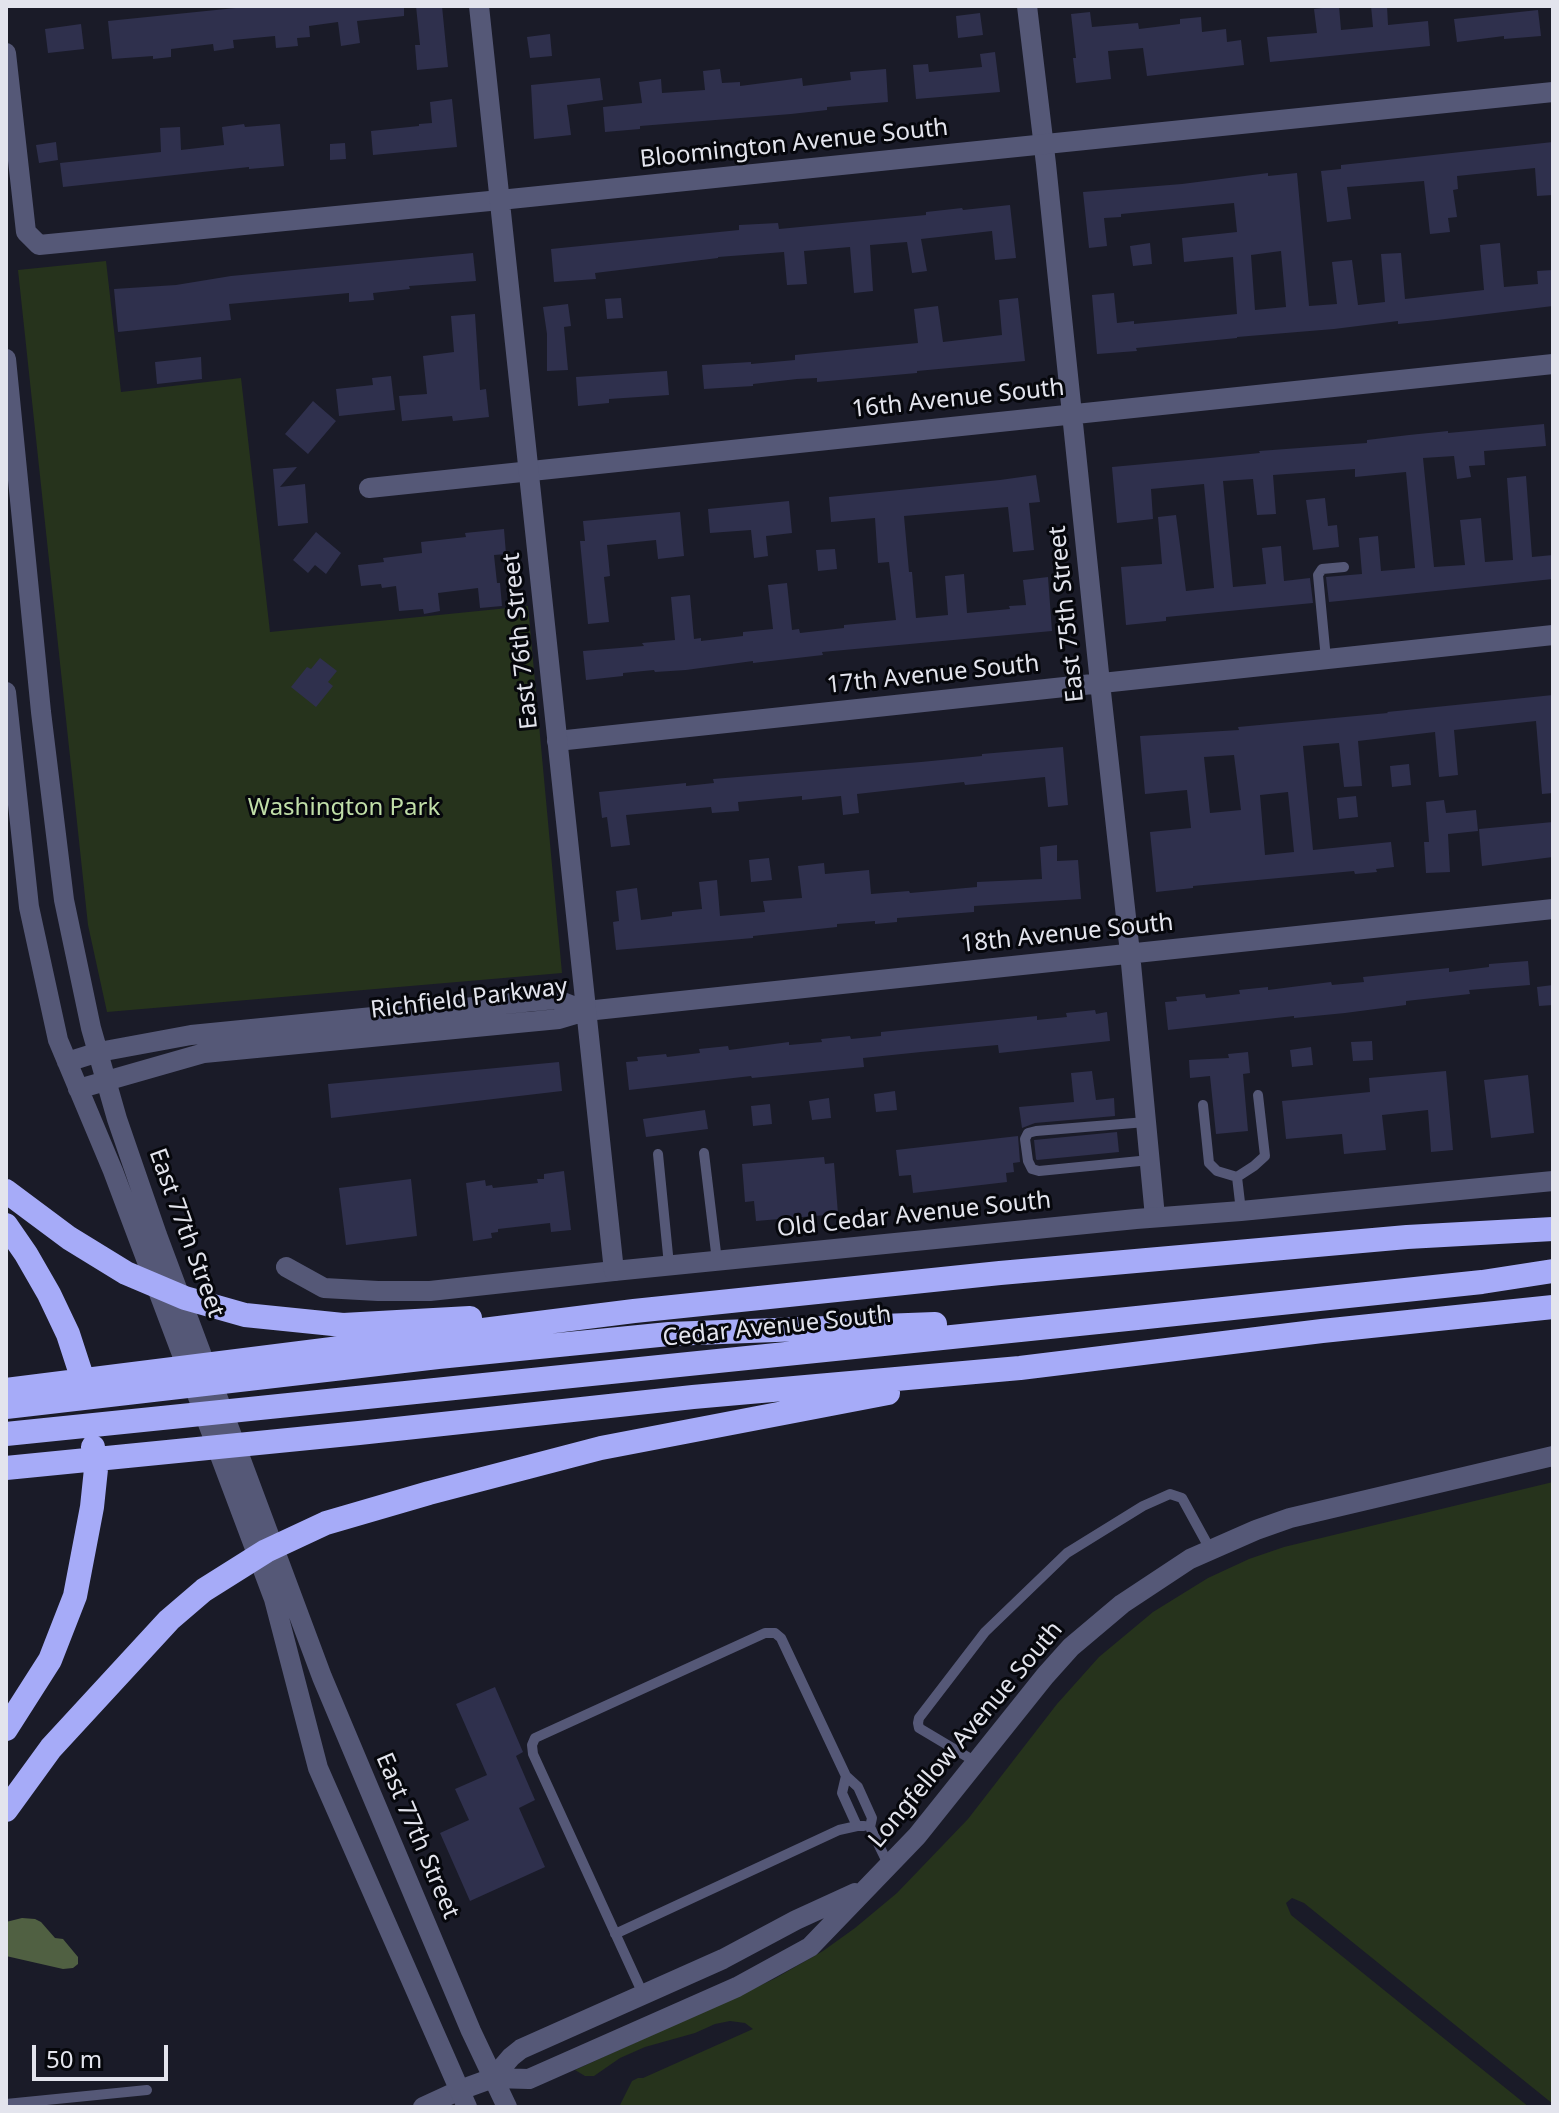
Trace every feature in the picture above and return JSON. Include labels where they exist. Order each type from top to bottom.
[{"type":"highway","points":[[6,1191],[69,1238],[126,1273],[185,1298],[245,1315],[343,1325],[595,1308],[634,1311]]},
{"type":"highway","points":[[6,1225],[49,1294],[68,1334],[82,1377],[96,1469],[75,1596],[50,1660],[6,1729]]},
{"type":"highway","points":[[9,1399],[275,1366],[634,1311],[1031,1270],[1407,1237],[1553,1229]]},
{"type":"highway","name":"Cedar Avenue South","points":[[14,1433],[1482,1282],[1553,1271]]},
{"type":"highway","points":[[13,1467],[693,1397],[1020,1368],[1322,1331],[1553,1307]]},
{"type":"highway","points":[[275,1366],[438,1357],[669,1334],[1137,1318]]},
{"type":"highway","points":[[6,1810],[51,1748],[169,1620],[204,1590],[266,1551],[326,1523],[601,1448],[1020,1368]]},
{"type":"highway","points":[[6,1786],[51,1748]]},
{"type":"street","name":"East 76th Street","points":[[479,6],[614,1271]]},
{"type":"street","name":"East 75th Street","points":[[1027,6],[1073,413],[1155,1217]]},
{"type":"street","name":"Bloomington Avenue South","points":[[6,53],[26,232],[39,245],[1553,92]]},
{"type":"street","name":"East 77th Street","points":[[6,359],[41,712],[64,900],[91,1028],[117,1119],[157,1235],[322,1677],[471,2031],[507,2107]]},
{"type":"street","name":"16th Avenue South","points":[[369,488],[1553,364]]},
{"type":"street","name":"17th Avenue South","points":[[557,741],[1553,635]]},
{"type":"street","name":"East 77th Street","points":[[6,692],[11,787],[29,907],[58,1040],[113,1171],[274,1599],[318,1768],[463,2098]]},
{"type":"street","name":"18th Avenue South","points":[[586,1011],[1553,909]]},
{"type":"street","name":"Richfield Parkway","points":[[67,1062],[99,1052],[191,1035],[555,999],[586,1011]]},
{"type":"street","name":"Richfield Parkway","points":[[78,1089],[204,1053],[559,1019],[586,1011]]},
{"type":"street","name":"Old Cedar Avenue South","points":[[286,1267],[324,1288],[430,1291],[1155,1217],[1553,1181]]},
{"type":"street","name":"Longfellow Avenue South","points":[[493,2078],[529,2079],[737,1987],[810,1947],[917,1836],[1071,1647],[1155,1581],[1190,1559],[1290,1518],[1553,1456]]},
{"type":"street","name":"Longfellow Avenue South","points":[[423,2107],[463,2098],[493,2078],[521,2049],[723,1959],[796,1920],[866,1888]]},
{"type":"lane","points":[[1326,659],[1318,575],[1322,569],[1344,567]]},
{"type":"lane","points":[[1203,1105],[1209,1163],[1217,1171],[1237,1177],[1265,1156],[1258,1095]]},
{"type":"lane","points":[[1146,1122],[1036,1131],[1028,1133],[1025,1139],[1028,1161],[1032,1169],[1039,1171],[1150,1160]]},
{"type":"lane","points":[[704,1153],[717,1261]]},
{"type":"lane","points":[[658,1154],[669,1265]]},
{"type":"lane","points":[[1237,1177],[1241,1211]]},
{"type":"lane","points":[[976,1762],[919,1728],[919,1718],[985,1632],[1067,1553],[1143,1506],[1170,1494],[1182,1498],[1210,1549]]},
{"type":"lane","points":[[643,1994],[533,1754],[535,1738],[765,1633],[775,1633],[781,1638],[846,1776],[858,1787],[872,1818],[870,1827],[889,1866]]},
{"type":"lane","points":[[846,1776],[842,1793],[857,1826]]},
{"type":"lane","points":[[615,1934],[839,1830],[870,1827]]},
{"type":"lane","points":[[6,2104],[147,2090]]},
{"type":"green space","name":"Washington Park","points":[[106,261],[121,392],[241,378],[270,632],[528,606],[562,973],[107,1012],[88,925],[18,270]]},
{"type":"green space","points":[[1553,1482],[1553,2104],[1304,1903],[1292,1898],[1286,1903],[1291,1915],[1529,2107],[619,2107],[632,2081],[753,2029],[745,2023],[730,2021],[645,2047],[620,2058],[594,2076],[585,2076],[575,2070],[774,1979],[823,1951],[855,1928],[897,1893],[968,1819],[1057,1704],[1099,1657],[1153,1612],[1208,1578],[1284,1547]]},
{"type":"shaded area","points":[[22,1918],[41,1922],[55,1938],[63,1939],[78,1957],[78,1964],[63,1969],[6,1956],[6,1922]]},
{"type":"building","points":[[255,6],[404,6],[404,16],[357,21],[360,43],[341,46],[338,22],[309,26],[310,37],[297,38],[298,46],[276,48],[275,36],[233,40],[234,48],[214,51],[213,44],[171,49],[171,57],[112,59],[108,21]]},
{"type":"building","points":[[416,6],[442,6],[448,67],[417,70],[415,45],[420,45]]},
{"type":"building","points":[[1339,6],[1341,30],[1373,27],[1371,6],[1387,6],[1388,25],[1428,21],[1430,46],[1270,62],[1267,37],[1317,33],[1314,9]]},
{"type":"building","points":[[1538,10],[1541,36],[1504,39],[1504,36],[1457,42],[1454,19]]},
{"type":"building","points":[[1090,12],[1092,27],[1138,23],[1139,29],[1180,24],[1180,19],[1201,17],[1202,32],[1226,29],[1227,42],[1241,40],[1244,65],[1147,76],[1143,48],[1108,51],[1111,79],[1076,83],[1071,14]]},
{"type":"building","points":[[980,13],[983,35],[958,38],[956,16]]},
{"type":"building","points":[[81,24],[84,49],[48,53],[45,29]]},
{"type":"building","points":[[550,34],[552,56],[530,58],[527,37]]},
{"type":"building","points":[[995,52],[1000,92],[916,99],[913,65],[928,64],[929,72],[982,67],[980,54]]},
{"type":"building","points":[[720,69],[722,83],[740,82],[740,86],[802,78],[803,86],[851,80],[850,72],[886,69],[888,102],[605,132],[603,107],[642,103],[639,82],[661,79],[662,93],[705,90],[703,71]]},
{"type":"building","points":[[600,78],[603,100],[567,105],[571,135],[534,139],[531,85]]},
{"type":"building","points":[[452,99],[457,147],[373,155],[371,131],[432,123],[430,102]]},
{"type":"building","points":[[244,124],[245,127],[280,124],[284,166],[63,187],[60,163],[161,152],[160,128],[180,127],[181,150],[224,145],[222,127]]},
{"type":"building","points":[[56,142],[58,160],[39,163],[36,145]]},
{"type":"building","points":[[1553,142],[1553,195],[1537,196],[1535,168],[1457,176],[1458,189],[1453,190],[1457,217],[1448,218],[1450,232],[1430,234],[1424,181],[1347,187],[1351,219],[1327,222],[1321,171],[1341,169],[1341,165]]},
{"type":"building","points":[[345,143],[346,159],[330,160],[330,144]]},
{"type":"building","points":[[1268,173],[1268,176],[1297,173],[1309,306],[1337,304],[1332,262],[1352,260],[1358,305],[1385,302],[1381,254],[1401,253],[1405,299],[1484,290],[1480,245],[1500,243],[1504,287],[1538,284],[1537,271],[1553,270],[1553,306],[1097,354],[1092,295],[1114,293],[1117,323],[1237,314],[1233,257],[1184,262],[1182,238],[1237,232],[1234,203],[1104,218],[1107,246],[1089,248],[1083,192]],"holes":[[[1281,251],[1286,307],[1255,310],[1251,255]]]},
{"type":"building","points":[[1010,205],[1016,258],[995,260],[992,231],[921,239],[927,271],[912,273],[907,242],[870,245],[873,291],[854,293],[850,247],[804,251],[807,284],[787,285],[784,252],[595,273],[596,279],[554,282],[551,249],[739,230],[739,225],[778,223],[779,229]]},
{"type":"building","points":[[1150,243],[1152,264],[1133,266],[1130,246]]},
{"type":"building","points":[[473,253],[476,281],[409,286],[410,289],[373,293],[374,300],[349,302],[349,293],[229,304],[231,320],[118,332],[114,289]]},
{"type":"building","points":[[621,298],[623,318],[607,319],[605,299]]},
{"type":"building","points":[[1018,298],[1025,361],[817,382],[817,378],[797,379],[704,389],[702,365],[795,360],[795,355],[918,343],[914,309],[938,306],[943,342],[1002,335],[999,300]]},
{"type":"building","points":[[568,304],[571,326],[564,327],[568,370],[547,371],[543,307]]},
{"type":"building","points":[[475,314],[480,390],[486,389],[489,417],[453,421],[452,416],[402,421],[399,396],[427,394],[423,356],[454,352],[451,316]]},
{"type":"building","points":[[201,357],[202,379],[157,384],[155,362]]},
{"type":"building","points":[[667,371],[669,395],[609,399],[609,403],[578,406],[576,377]]},
{"type":"building","points":[[391,376],[395,410],[339,416],[336,389],[373,385],[372,378]]},
{"type":"building","points":[[313,401],[336,421],[308,454],[285,434]]},
{"type":"building","points":[[1544,424],[1546,446],[1484,451],[1485,465],[1469,466],[1471,477],[1457,479],[1454,456],[1423,458],[1434,567],[1465,565],[1460,520],[1481,518],[1485,562],[1513,560],[1507,478],[1526,476],[1532,557],[1553,555],[1553,579],[1329,602],[1326,577],[1362,574],[1359,538],[1378,536],[1381,571],[1415,568],[1406,472],[1355,477],[1355,469],[1273,475],[1276,514],[1257,515],[1253,479],[1223,481],[1233,587],[1266,584],[1262,548],[1281,546],[1284,581],[1310,578],[1313,603],[1166,617],[1166,621],[1126,625],[1121,567],[1162,564],[1158,517],[1176,515],[1186,591],[1214,588],[1204,484],[1151,489],[1153,519],[1117,523],[1112,467],[1367,443],[1367,440],[1448,431]]},
{"type":"building","points":[[297,467],[280,487],[305,484],[308,523],[278,526],[273,469]]},
{"type":"building","points":[[1036,475],[1040,502],[1029,503],[1034,550],[1013,552],[1008,507],[904,516],[909,572],[912,572],[916,618],[948,615],[945,576],[964,574],[967,613],[1026,605],[1023,580],[1048,577],[1052,631],[822,652],[823,655],[686,670],[623,673],[623,676],[586,680],[583,651],[675,640],[671,597],[690,595],[694,639],[701,638],[701,641],[773,629],[768,585],[787,583],[792,630],[799,629],[800,633],[896,620],[889,562],[878,563],[875,518],[831,522],[829,497]]},
{"type":"building","points":[[1325,498],[1328,526],[1337,525],[1339,547],[1313,550],[1306,500]]},
{"type":"building","points":[[789,501],[792,533],[766,536],[768,556],[754,558],[751,530],[710,533],[708,509]]},
{"type":"building","points":[[680,512],[684,556],[658,559],[656,540],[607,545],[610,576],[604,577],[609,622],[588,624],[580,541],[585,541],[583,521]]},
{"type":"building","points":[[504,529],[506,554],[494,555],[502,606],[480,608],[478,588],[438,593],[440,611],[424,614],[423,609],[399,611],[396,586],[361,586],[358,565],[422,553],[421,542]]},
{"type":"building","points":[[316,532],[341,553],[326,574],[315,565],[308,573],[293,560]]},
{"type":"building","points":[[835,549],[837,569],[818,571],[816,550]]},
{"type":"building","points":[[320,658],[337,671],[328,682],[333,686],[316,707],[291,687],[307,667],[311,669]]},
{"type":"building","points":[[1553,695],[1553,793],[1542,794],[1536,721],[1454,730],[1458,775],[1439,777],[1435,732],[1358,741],[1362,786],[1344,787],[1339,743],[1303,746],[1313,850],[1391,842],[1394,867],[1376,869],[1377,872],[1355,874],[1354,871],[1156,892],[1150,832],[1191,828],[1187,790],[1145,794],[1140,736],[1239,730],[1238,727]],"holes":[[[1234,755],[1241,810],[1210,813],[1204,757]],[[1288,792],[1294,852],[1265,855],[1260,795]]]},
{"type":"building","points":[[1063,747],[1068,805],[1048,807],[1045,777],[857,794],[859,813],[843,815],[841,796],[802,800],[802,796],[738,802],[739,811],[712,813],[711,807],[626,815],[630,845],[611,847],[607,817],[602,818],[599,792],[686,783],[686,786],[714,783],[713,779]]},
{"type":"building","points":[[1409,764],[1411,785],[1392,787],[1390,766]]},
{"type":"building","points":[[1356,796],[1358,817],[1339,819],[1337,798]]},
{"type":"building","points":[[1444,800],[1446,813],[1476,810],[1478,831],[1448,834],[1450,872],[1426,873],[1424,842],[1429,842],[1426,802]]},
{"type":"building","points":[[1553,822],[1553,857],[1482,866],[1479,829]]},
{"type":"building","points":[[1057,845],[1057,861],[1078,860],[1081,899],[974,906],[974,912],[897,918],[897,922],[837,924],[837,927],[753,938],[616,950],[613,922],[619,921],[616,891],[637,888],[641,920],[702,909],[699,882],[717,880],[720,916],[765,912],[763,901],[802,898],[798,866],[824,863],[825,874],[869,870],[871,894],[910,893],[977,887],[977,882],[1042,879],[1040,847]]},
{"type":"building","points":[[769,858],[772,880],[751,882],[749,860]]},
{"type":"building","points":[[1528,961],[1530,985],[1469,990],[1470,994],[1406,1001],[1406,1005],[1345,1013],[1168,1030],[1165,1002],[1177,1001],[1176,997],[1205,994],[1206,998],[1268,987],[1268,990],[1331,982],[1332,985],[1364,982],[1363,977],[1449,968],[1449,972],[1489,967],[1489,964]]},
{"type":"building","points":[[1553,985],[1553,1005],[1539,1006],[1537,987]]},
{"type":"building","points":[[1095,1010],[1096,1014],[1107,1012],[1110,1041],[999,1053],[998,1045],[921,1052],[863,1058],[864,1067],[629,1090],[626,1062],[638,1061],[637,1057],[666,1054],[667,1057],[728,1046],[729,1050],[789,1042],[789,1045],[822,1042],[821,1039],[850,1036],[851,1039],[881,1036],[881,1032],[1037,1016],[1037,1020],[1067,1017],[1066,1013]]},
{"type":"building","points":[[1372,1041],[1373,1060],[1353,1061],[1351,1042]]},
{"type":"building","points":[[1311,1047],[1313,1065],[1292,1067],[1290,1050]]},
{"type":"building","points":[[1248,1052],[1250,1073],[1243,1074],[1248,1131],[1216,1134],[1210,1076],[1190,1078],[1189,1060],[1229,1058],[1228,1054]]},
{"type":"building","points":[[559,1062],[562,1091],[331,1118],[328,1084]]},
{"type":"building","points":[[1092,1071],[1096,1100],[1114,1098],[1115,1116],[1035,1123],[1022,1128],[1019,1107],[1074,1102],[1071,1073]]},
{"type":"building","points":[[1446,1071],[1453,1150],[1431,1152],[1428,1110],[1382,1115],[1386,1150],[1344,1154],[1342,1134],[1286,1139],[1282,1101],[1370,1092],[1369,1078]]},
{"type":"building","points":[[1528,1075],[1534,1133],[1491,1138],[1484,1080]]},
{"type":"building","points":[[895,1091],[897,1110],[876,1112],[874,1094]]},
{"type":"building","points":[[829,1098],[831,1118],[812,1120],[809,1101]]},
{"type":"building","points":[[770,1104],[772,1124],[753,1126],[751,1106]]},
{"type":"building","points":[[705,1110],[708,1129],[646,1137],[643,1119]]},
{"type":"building","points":[[1117,1132],[1119,1152],[1036,1159],[1034,1140]]},
{"type":"building","points":[[1018,1136],[1020,1162],[1013,1163],[1014,1172],[1006,1173],[1007,1182],[913,1193],[911,1175],[899,1176],[896,1150]]},
{"type":"building","points":[[824,1157],[825,1164],[834,1163],[838,1214],[756,1221],[754,1201],[745,1202],[742,1164]]},
{"type":"building","points":[[564,1171],[571,1230],[551,1232],[550,1223],[498,1229],[498,1232],[491,1233],[492,1238],[473,1241],[466,1183],[485,1180],[486,1186],[492,1185],[493,1188],[538,1183],[537,1179],[544,1179],[544,1174]]},
{"type":"building","points":[[411,1179],[417,1236],[346,1245],[339,1188]]},
{"type":"building","points":[[495,1687],[523,1752],[516,1756],[535,1800],[519,1808],[545,1867],[470,1901],[440,1833],[469,1820],[455,1789],[487,1775],[456,1704]]}]
